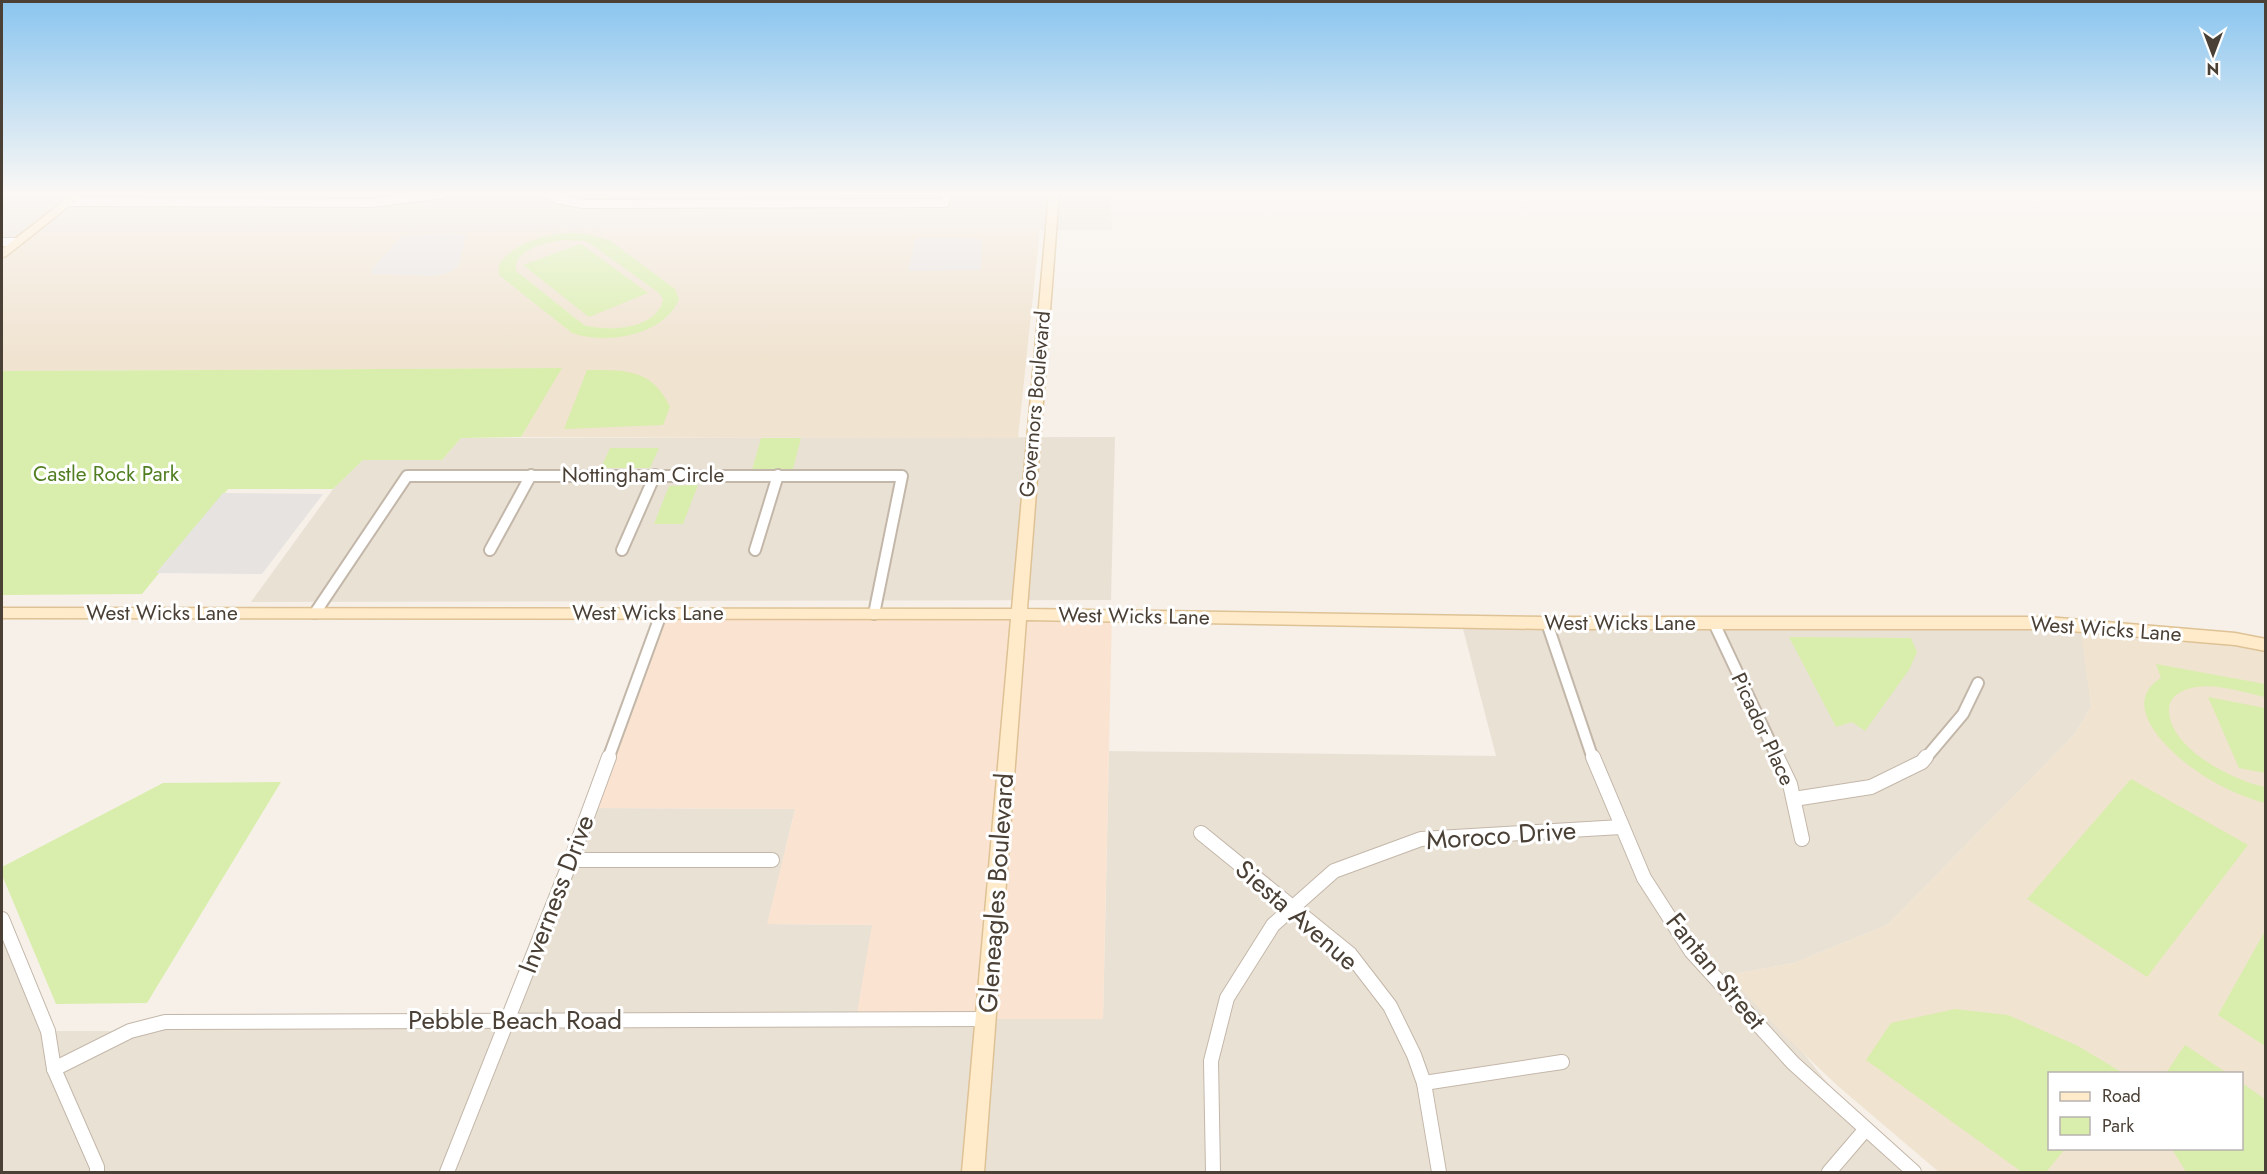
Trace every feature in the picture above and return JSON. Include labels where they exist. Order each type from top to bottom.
[{"type":"main road","name":"Governors Boulevard","points":[[1019,614],[1048,249]]},
{"type":"main road","name":"West Wicks Lane","points":[[2,613],[1019,614],[1547,623],[2048,623],[2235,639],[2265,645]]},
{"type":"main road","name":"Gleneagles Boulevard","points":[[973,1173],[1019,614]]},
{"type":"street","points":[[490,550],[531,475]]},
{"type":"street","points":[[622,550],[655,475]]},
{"type":"street","points":[[755,550],[778,475]]},
{"type":"street","name":"Nottingham Circle","points":[[315,612],[406,476],[902,476],[874,614]]},
{"type":"street","name":"Inverness Drive","points":[[447,1173],[571,860],[661,614]]},
{"type":"street","name":"Fantan Street","points":[[1547,623],[1599,776],[1644,878],[1691,951],[1793,1063],[1914,1173]]},
{"type":"street","name":"Picador Place","points":[[1714,623],[1790,784],[1802,839]]},
{"type":"street","points":[[1794,799],[1871,787],[1922,762],[1963,714],[1978,683]]},
{"type":"street","name":"Moroco Drive","points":[[1213,1173],[1211,1061],[1227,998],[1273,925],[1334,872],[1421,839],[1621,826]]},
{"type":"street","name":"Siesta Avenue","points":[[1201,833],[1350,954],[1390,1006],[1414,1055],[1424,1083],[1439,1173]]},
{"type":"street","points":[[571,860],[772,860]]},
{"type":"street","points":[[2,919],[48,1031],[54,1069],[97,1167],[97,1173]]},
{"type":"street","name":"Pebble Beach Road","points":[[54,1069],[130,1031],[165,1022],[987,1019]]},
{"type":"street","points":[[1424,1083],[1562,1062]]},
{"type":"street","points":[[1829,1173],[1865,1130]]},
{"type":"shaded area","points":[[15,249],[1038,249],[1018,438],[521,437],[561,368],[2,371],[2,259]]},
{"type":"shaded area","points":[[390,249],[463,249],[458,266],[451,272],[434,276],[371,274],[372,269]]},
{"type":"shaded area","points":[[913,249],[982,249],[981,270],[908,271]]},
{"type":"shaded area","points":[[1115,437],[1111,600],[251,602],[333,489],[363,460],[442,460],[461,438]]},
{"type":"shaded area","points":[[223,493],[323,494],[262,574],[156,573]]},
{"type":"shaded area","points":[[661,614],[1112,614],[1103,1019],[856,1019],[872,925],[767,924],[795,809],[589,808]]},
{"type":"shaded area","points":[[1461,621],[2047,623],[2083,630],[2091,707],[2074,735],[1887,925],[1794,963],[1739,973],[1865,1130],[1915,1172],[2,1172],[2,919],[48,1031],[130,1031],[165,1022],[505,1020],[589,808],[795,809],[768,924],[872,925],[1103,1019],[1109,751],[1496,756]]},
{"type":"shaded area","points":[[2083,630],[2212,641],[2265,650],[2265,1172],[1939,1172],[1839,1087],[1784,1035],[1728,975],[1794,963],[1887,925],[2074,735],[2091,707],[2082,641]]},
{"type":"green space","points":[[531,249],[519,257],[516,271],[584,325],[618,328],[641,323],[651,318],[659,310],[663,300],[659,293],[598,249],[621,249],[675,289],[679,299],[661,322],[633,334],[601,338],[572,333],[499,275],[499,264],[513,250]]},
{"type":"green space","points":[[568,249],[588,249],[648,293],[589,317],[523,265]]},
{"type":"green space","name":"Castle Rock Park","points":[[562,368],[521,437],[461,438],[442,460],[363,460],[333,489],[228,489],[142,594],[2,595],[2,371]]},
{"type":"green space","points":[[587,370],[625,371],[646,378],[663,394],[670,407],[663,425],[564,429]]},
{"type":"green space","points":[[761,438],[801,438],[793,469],[752,470]]},
{"type":"green space","points":[[610,448],[659,448],[650,468],[601,468]]},
{"type":"green space","points":[[698,485],[683,524],[654,524],[669,486]]},
{"type":"green space","points":[[1789,637],[1911,638],[1917,652],[1909,670],[1865,731],[1852,722],[1836,727]]},
{"type":"green space","points":[[2156,664],[2265,684],[2265,697],[2216,687],[2188,689],[2174,697],[2169,711],[2172,725],[2180,738],[2192,750],[2221,770],[2252,784],[2265,787],[2265,803],[2230,790],[2197,771],[2183,761],[2156,734],[2148,719],[2144,704],[2148,690],[2161,678]]},
{"type":"green space","points":[[2208,697],[2265,708],[2265,773],[2239,768]]},
{"type":"green space","points":[[2131,779],[2248,845],[2147,977],[2027,899]]},
{"type":"green space","points":[[281,782],[147,1003],[56,1004],[2,875],[2,867],[163,783]]},
{"type":"green space","points":[[2265,931],[2265,1046],[2218,1015]]},
{"type":"green space","points":[[1955,1009],[2008,1015],[2078,1046],[2121,1072],[2048,1072],[2048,1150],[2064,1150],[2046,1172],[2022,1172],[1866,1060],[1891,1023]]},
{"type":"green space","points":[[2185,1045],[2226,1072],[2167,1072]]},
{"type":"green space","points":[[2243,1084],[2265,1099],[2265,1172],[2186,1172],[2173,1150],[2243,1150]]}]
